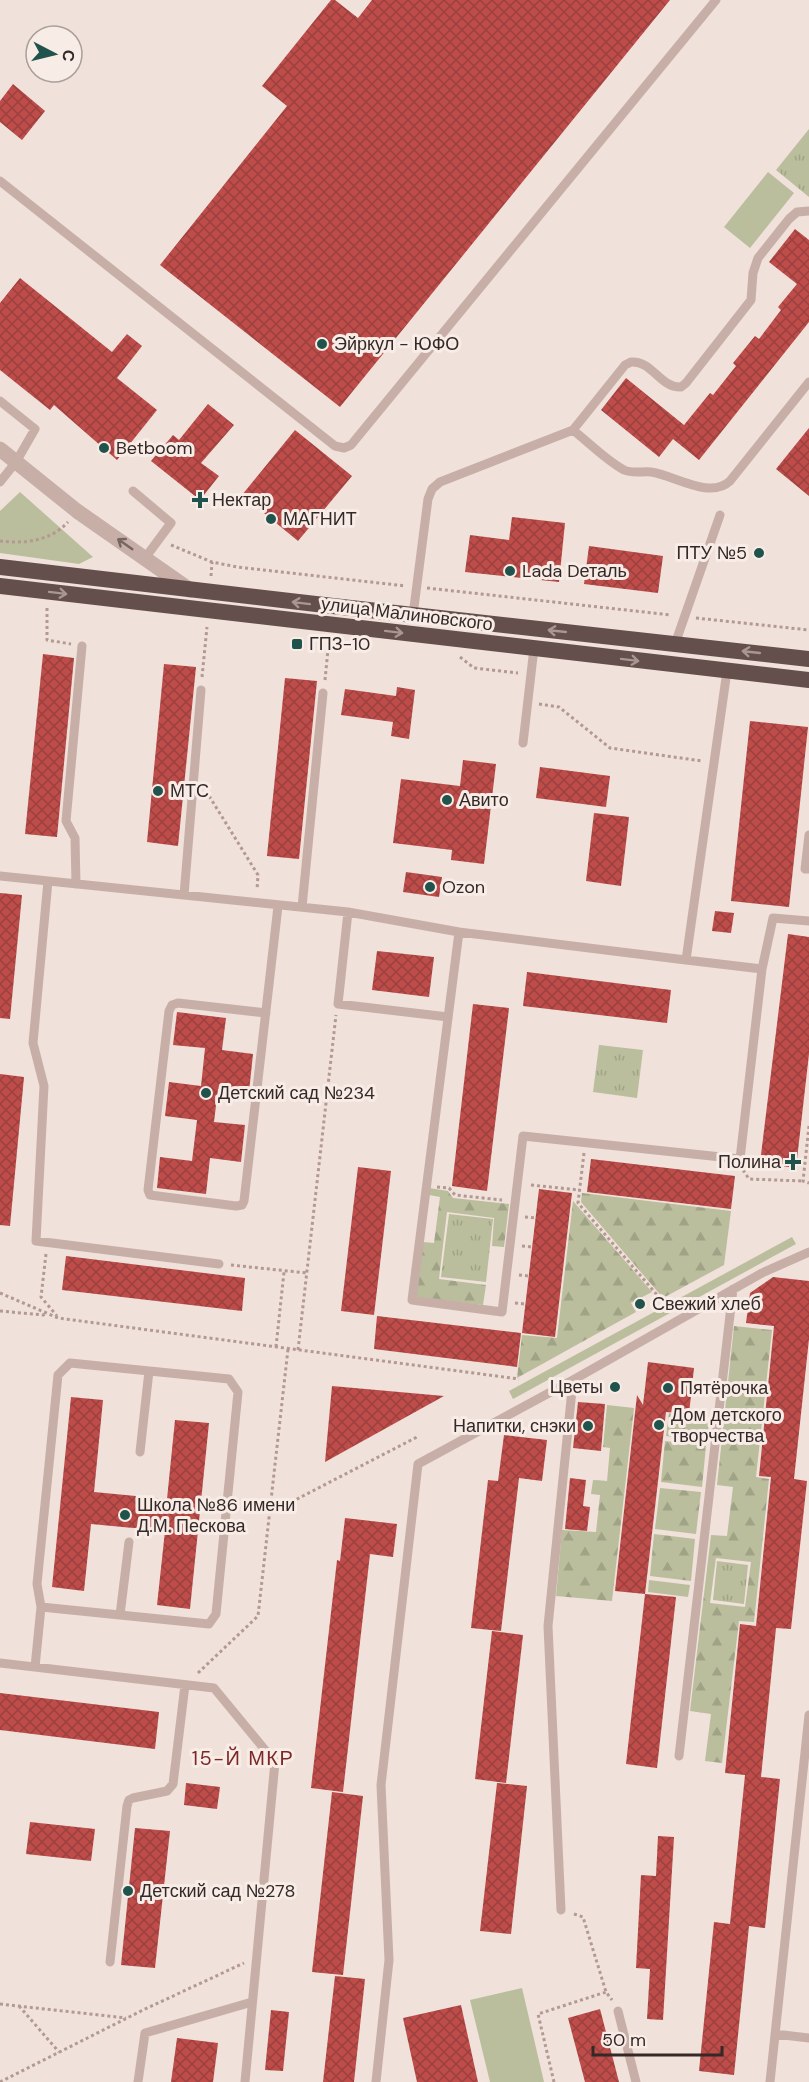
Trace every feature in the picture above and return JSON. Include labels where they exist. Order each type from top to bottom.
[{"type":"highway","name":"улица Малиновского","points":[[0,567],[809,659]]},
{"type":"highway","name":"улица Малиновского","points":[[0,586],[809,680]]},
{"type":"street","points":[[0,449],[77,511],[190,590]]},
{"type":"lane","points":[[0,181],[335,446],[344,448],[351,445],[716,0]]},
{"type":"lane","points":[[413,615],[428,499],[432,489],[440,482],[573,430],[625,365],[631,362],[643,363],[670,385],[681,387],[751,300],[753,273],[758,258],[789,219],[797,213],[809,211]]},
{"type":"lane","points":[[573,430],[627,471],[671,476],[698,488],[720,486],[730,481],[809,382]]},
{"type":"lane","points":[[0,401],[35,429],[16,462],[0,482]]},
{"type":"lane","points":[[133,491],[171,523],[145,558]]},
{"type":"lane","points":[[675,644],[720,515]]},
{"type":"lane","points":[[76,884],[75,838],[66,821],[82,646]]},
{"type":"lane","points":[[523,743],[534,648]]},
{"type":"lane","points":[[686,960],[727,671]]},
{"type":"lane","points":[[184,895],[201,690]]},
{"type":"lane","points":[[302,907],[323,693]]},
{"type":"lane","points":[[809,835],[805,869],[809,869]]},
{"type":"lane","points":[[0,876],[348,912],[459,932],[762,969]]},
{"type":"lane","points":[[48,882],[33,1043],[44,1086],[36,1241],[219,1264]]},
{"type":"lane","points":[[266,1013],[178,1003],[172,1005],[169,1011],[148,1190],[150,1195],[236,1206],[242,1205],[244,1201],[266,1013],[278,905]]},
{"type":"lane","points":[[348,912],[338,1004],[448,1017]]},
{"type":"lane","points":[[459,932],[412,1300],[502,1312],[523,1136],[740,1159],[762,969],[773,918],[809,921]]},
{"type":"lane","points":[[376,2082],[389,1960],[381,1785],[418,1464],[573,1380],[762,1273],[809,1252]]},
{"type":"lane","points":[[679,1756],[733,1289]]},
{"type":"lane","points":[[35,1667],[41,1607],[37,1584],[58,1375],[70,1363],[229,1379],[238,1392],[216,1614],[209,1624],[41,1607]]},
{"type":"lane","points":[[140,1452],[149,1371]]},
{"type":"lane","points":[[561,1910],[548,1626],[573,1380]]},
{"type":"lane","points":[[120,1615],[129,1542]]},
{"type":"lane","points":[[0,1663],[214,1688],[275,1762],[245,2082]]},
{"type":"lane","points":[[110,1962],[127,1806],[129,1800],[133,1798],[167,1791],[173,1784],[185,1685]]},
{"type":"lane","points":[[770,2082],[809,1715]]},
{"type":"lane","points":[[138,2082],[145,2033],[252,2002]]},
{"type":"lane","points":[[618,2011],[636,2082]]},
{"type":"lane","points":[[775,2034],[809,2038]]},
{"type":"path","points":[[0,541],[32,541],[51,535],[61,529],[77,511]]},
{"type":"path","points":[[159,540],[220,564],[809,630]]},
{"type":"path","points":[[47,606],[47,640],[82,646]]},
{"type":"path","points":[[201,690],[208,610]]},
{"type":"path","points":[[323,693],[329,637]]},
{"type":"path","points":[[528,703],[559,707],[610,748],[714,763]]},
{"type":"path","points":[[194,772],[258,875],[257,892]]},
{"type":"path","points":[[298,1350],[338,1004]]},
{"type":"path","points":[[803,1181],[809,1126]]},
{"type":"path","points":[[585,1143],[578,1203],[664,1303]]},
{"type":"path","points":[[740,1165],[749,1179],[809,1183]]},
{"type":"path","points":[[517,1183],[579,1190]]},
{"type":"path","points":[[427,1185],[449,1188],[454,1195],[515,1202]]},
{"type":"path","points":[[47,1243],[40,1297],[58,1318]]},
{"type":"path","points":[[219,1264],[307,1273]]},
{"type":"path","points":[[276,1347],[284,1272]]},
{"type":"path","points":[[0,1293],[58,1318],[519,1379]]},
{"type":"path","points":[[0,1311],[46,1314]]},
{"type":"path","points":[[185,1685],[258,1616],[288,1349]]},
{"type":"path","points":[[270,1513],[419,1436]]},
{"type":"path","points":[[561,1910],[583,1917],[606,1992],[618,2011]]},
{"type":"path","points":[[0,2082],[257,1956]]},
{"type":"path","points":[[554,2082],[538,2014],[606,1992]]},
{"type":"path","points":[[0,2004],[127,2018]]},
{"type":"path","points":[[19,2006],[59,2052]]},
{"type":"green space","points":[[809,129],[809,197],[776,170]]},
{"type":"green space","points":[[768,172],[794,193],[750,248],[724,227]]},
{"type":"green space","points":[[20,492],[93,557],[79,564],[0,553],[0,511]]},
{"type":"green space","points":[[599,1045],[643,1050],[637,1098],[593,1092]]},
{"type":"green space","points":[[429,1188],[448,1191],[453,1198],[509,1204],[504,1247],[492,1246],[494,1218],[447,1212],[439,1279],[486,1285],[483,1305],[416,1297],[423,1242],[434,1243],[440,1197],[429,1195]]},
{"type":"green space","points":[[582,1193],[731,1211],[724,1265],[663,1298],[581,1202]]},
{"type":"green space","points":[[573,1201],[652,1292],[631,1303],[636,1312],[517,1378],[522,1335],[557,1338]]},
{"type":"green space","points":[[449,1214],[493,1219],[486,1282],[441,1277]]},
{"type":"green space","points":[[792,1237],[796,1244],[513,1399],[509,1391]]},
{"type":"green space","points":[[734,1326],[772,1330],[756,1477],[769,1479],[754,1622],[739,1621],[722,1763],[705,1761],[711,1714],[690,1711],[711,1535],[727,1536],[733,1487],[717,1485]],"holes":[[[716,1558],[751,1562],[745,1607],[710,1603]]]},
{"type":"green space","points":[[607,1405],[634,1408],[612,1601],[556,1596],[562,1530],[596,1532],[600,1495],[591,1494],[593,1480],[607,1481],[610,1448],[603,1447]]},
{"type":"green space","points":[[669,1413],[691,1416],[690,1420],[709,1423],[707,1441],[666,1436]]},
{"type":"green space","points":[[665,1441],[706,1446],[702,1487],[661,1482]]},
{"type":"green space","points":[[660,1488],[701,1492],[696,1534],[655,1529]]},
{"type":"green space","points":[[654,1534],[695,1539],[691,1581],[650,1576]]},
{"type":"green space","points":[[717,1561],[748,1565],[744,1604],[713,1600]]},
{"type":"green space","points":[[649,1580],[690,1585],[688,1597],[648,1592]]},
{"type":"green space","points":[[522,1988],[544,2082],[490,2082],[470,2000]]},
{"type":"building","points":[[331,0],[335,0],[358,18],[372,0],[670,0],[340,407],[160,265],[287,106],[262,86]]},
{"type":"building","points":[[13,84],[45,111],[22,140],[0,122],[0,101]]},
{"type":"building","points":[[795,229],[809,240],[809,322],[699,460],[673,439],[659,457],[601,410],[626,378],[684,425],[710,393],[713,395],[736,366],[733,363],[755,336],[759,339],[781,310],[778,307],[797,284],[769,262]]},
{"type":"building","points":[[20,278],[112,352],[127,334],[142,346],[117,378],[157,410],[117,460],[54,405],[50,410],[0,370],[0,303]]},
{"type":"building","points":[[208,404],[234,425],[201,463],[219,476],[200,500],[151,461],[173,435],[179,440]]},
{"type":"building","points":[[809,428],[809,496],[776,469]]},
{"type":"building","points":[[295,430],[352,476],[298,541],[242,495]]},
{"type":"building","points":[[512,517],[565,523],[559,582],[465,572],[470,535],[509,540]]},
{"type":"building","points":[[589,546],[663,556],[658,593],[584,584]]},
{"type":"building","points":[[43,654],[74,658],[57,837],[25,834]]},
{"type":"building","points":[[164,664],[196,667],[178,846],[147,842]]},
{"type":"building","points":[[285,678],[317,681],[299,859],[267,856]]},
{"type":"building","points":[[397,687],[415,690],[409,739],[391,736],[393,722],[341,715],[345,689],[396,696]]},
{"type":"building","points":[[750,721],[808,727],[789,907],[731,901]]},
{"type":"building","points":[[463,760],[496,764],[484,864],[451,860],[452,850],[393,843],[401,779],[460,786]]},
{"type":"building","points":[[540,767],[610,776],[606,807],[536,798]]},
{"type":"building","points":[[594,813],[629,817],[621,886],[586,881]]},
{"type":"building","points":[[406,872],[442,877],[439,897],[403,892]]},
{"type":"building","points":[[0,893],[22,895],[10,1019],[0,1018]]},
{"type":"building","points":[[715,911],[734,913],[731,933],[712,931]]},
{"type":"building","points":[[788,934],[809,937],[809,1054],[796,1168],[760,1163]]},
{"type":"building","points":[[377,951],[434,957],[429,997],[372,990]]},
{"type":"building","points":[[527,972],[671,990],[667,1023],[523,1006]]},
{"type":"building","points":[[473,1004],[509,1008],[487,1191],[452,1186]]},
{"type":"building","points":[[177,1012],[226,1018],[222,1050],[253,1054],[249,1092],[218,1089],[214,1122],[245,1125],[241,1162],[210,1158],[206,1194],[157,1188],[160,1157],[192,1161],[197,1120],[165,1116],[169,1082],[201,1086],[205,1048],[173,1045]]},
{"type":"building","points":[[0,1074],[24,1077],[10,1226],[0,1225]]},
{"type":"building","points":[[591,1159],[735,1176],[731,1209],[587,1192]]},
{"type":"building","points":[[358,1167],[391,1171],[374,1315],[341,1311]]},
{"type":"building","points":[[539,1189],[572,1193],[555,1337],[522,1333]]},
{"type":"building","points":[[66,1256],[245,1278],[242,1311],[62,1290]]},
{"type":"building","points":[[773,1277],[809,1281],[809,1339],[794,1479],[807,1481],[791,1629],[776,1628],[761,1777],[780,1779],[765,1928],[749,1926],[734,2075],[699,2071],[714,1922],[730,1924],[745,1775],[725,1773],[740,1624],[756,1626],[771,1477],[759,1476],[774,1326],[746,1323],[750,1293]]},
{"type":"building","points":[[377,1316],[521,1333],[517,1367],[374,1349]]},
{"type":"building","points":[[648,1362],[694,1368],[689,1414],[666,1412],[645,1594],[615,1591],[637,1395],[643,1405]]},
{"type":"building","points":[[332,1386],[444,1396],[325,1462]]},
{"type":"building","points":[[71,1397],[103,1400],[94,1492],[167,1499],[175,1420],[209,1423],[190,1609],[157,1605],[165,1531],[91,1524],[84,1591],[52,1587]]},
{"type":"building","name":"Напитки, снэки","points":[[578,1402],[605,1404],[601,1451],[573,1448]]},
{"type":"building","points":[[504,1435],[547,1440],[542,1481],[519,1478],[501,1631],[471,1628],[488,1480],[498,1481]]},
{"type":"building","points":[[570,1478],[586,1480],[583,1506],[590,1507],[587,1531],[565,1529]]},
{"type":"building","points":[[345,1518],[397,1524],[393,1557],[370,1554],[343,1792],[311,1788],[337,1560],[340,1561]]},
{"type":"building","points":[[645,1594],[676,1597],[657,1768],[626,1764]]},
{"type":"building","points":[[492,1631],[523,1635],[506,1783],[475,1779]]},
{"type":"building","points":[[0,1693],[159,1712],[155,1749],[0,1730]]},
{"type":"building","points":[[186,1783],[220,1787],[217,1809],[184,1805]]},
{"type":"building","points":[[497,1783],[527,1786],[511,1934],[480,1931]]},
{"type":"building","points":[[332,1792],[363,1796],[343,1975],[312,1972]]},
{"type":"building","points":[[30,1822],[95,1829],[91,1861],[26,1854]]},
{"type":"building","points":[[135,1828],[170,1831],[155,1968],[121,1965]]},
{"type":"building","points":[[658,1836],[674,1837],[663,2020],[647,2019],[650,1969],[636,1968],[641,1875],[656,1876]]},
{"type":"building","points":[[335,1976],[365,1979],[354,2082],[323,2082]]},
{"type":"building","points":[[461,2005],[478,2082],[417,2082],[403,2018]]},
{"type":"building","points":[[600,2009],[619,2082],[585,2082],[568,2018]]},
{"type":"building","points":[[271,2010],[289,2012],[283,2071],[265,2070]]},
{"type":"building","points":[[177,2038],[218,2043],[213,2082],[171,2082]]},
{"type":"place","name":"Эйркул - ЮФО","points":[[322,344]]},
{"type":"place","name":"Betboom","points":[[104,448]]},
{"type":"place","name":"Нектар","points":[[200,500]]},
{"type":"place","name":"МАГНИТ","points":[[271,519]]},
{"type":"place","name":"ПТУ №5","points":[[759,553]]},
{"type":"place","name":"Lada Dеталь","points":[[510,571]]},
{"type":"place","name":"ГПЗ-10","points":[[297,644]]},
{"type":"place","name":"МТС","points":[[158,791]]},
{"type":"place","name":"Авито","points":[[447,800]]},
{"type":"place","name":"Ozon","points":[[430,887]]},
{"type":"place","name":"Детский сад №234","points":[[206,1093]]},
{"type":"place","name":"Полина","points":[[793,1162]]},
{"type":"place","name":"Свежий хлеб","points":[[640,1304]]},
{"type":"place","name":"Цветы","points":[[615,1387]]},
{"type":"place","name":"Пятёрочка","points":[[668,1388]]},
{"type":"place","name":"Дом детского творчества","points":[[659,1425]]},
{"type":"place","name":"Напитки, снэки","points":[[588,1426]]},
{"type":"place","name":"Школа №86 имени Д.М. Пескова","points":[[125,1515]]},
{"type":"place","name":"Детский сад №278","points":[[128,1891]]},
{"type":"district","name":"15-Й МКР","points":[[243,1758]]}]
